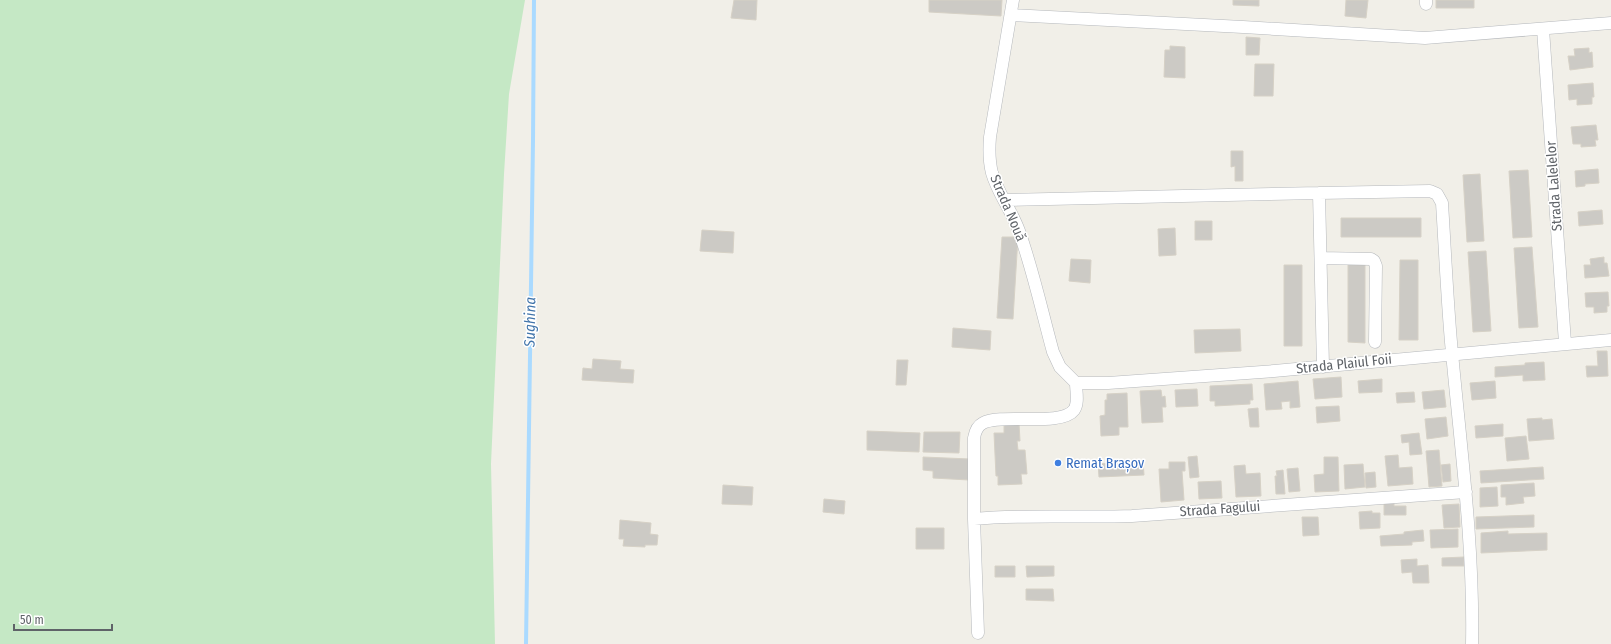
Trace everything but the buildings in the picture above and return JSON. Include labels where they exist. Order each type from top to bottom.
[{"type":"street","name":"Strada Nouă","points":[[1013,0],[990,137],[989,154],[992,173],[999,191],[1011,211],[1019,231],[1053,352],[1060,367],[1076,383]]},
{"type":"street","points":[[1011,15],[1243,26],[1425,38],[1611,23]]},
{"type":"street","name":"Strada Lalelelor","points":[[1543,29],[1565,343]]},
{"type":"street","points":[[1005,200],[1430,191],[1437,194],[1442,203],[1452,354],[1472,557],[1472,644]]},
{"type":"street","points":[[1319,193],[1323,367]]},
{"type":"street","points":[[1321,258],[1371,259],[1374,261],[1376,266],[1375,342]]},
{"type":"street","name":"Strada Plaiul Foii","points":[[1076,383],[1108,383],[1323,367],[1565,343],[1611,340]]},
{"type":"street","points":[[978,633],[974,519],[974,438],[976,429],[983,423],[992,420],[1051,418],[1068,415],[1074,410],[1077,404],[1076,383]]},
{"type":"street","name":"Strada Fagului","points":[[974,519],[1036,516],[1132,516],[1466,492]]},
{"type":"green space","points":[[0,0],[525,0],[509,94],[504,174],[491,464],[495,644],[0,644]]},
{"type":"waterway","name":"Sughina","points":[[526,644],[534,0]]},
{"type":"place","name":"Remat Brașov","points":[[1058,463]]}]
